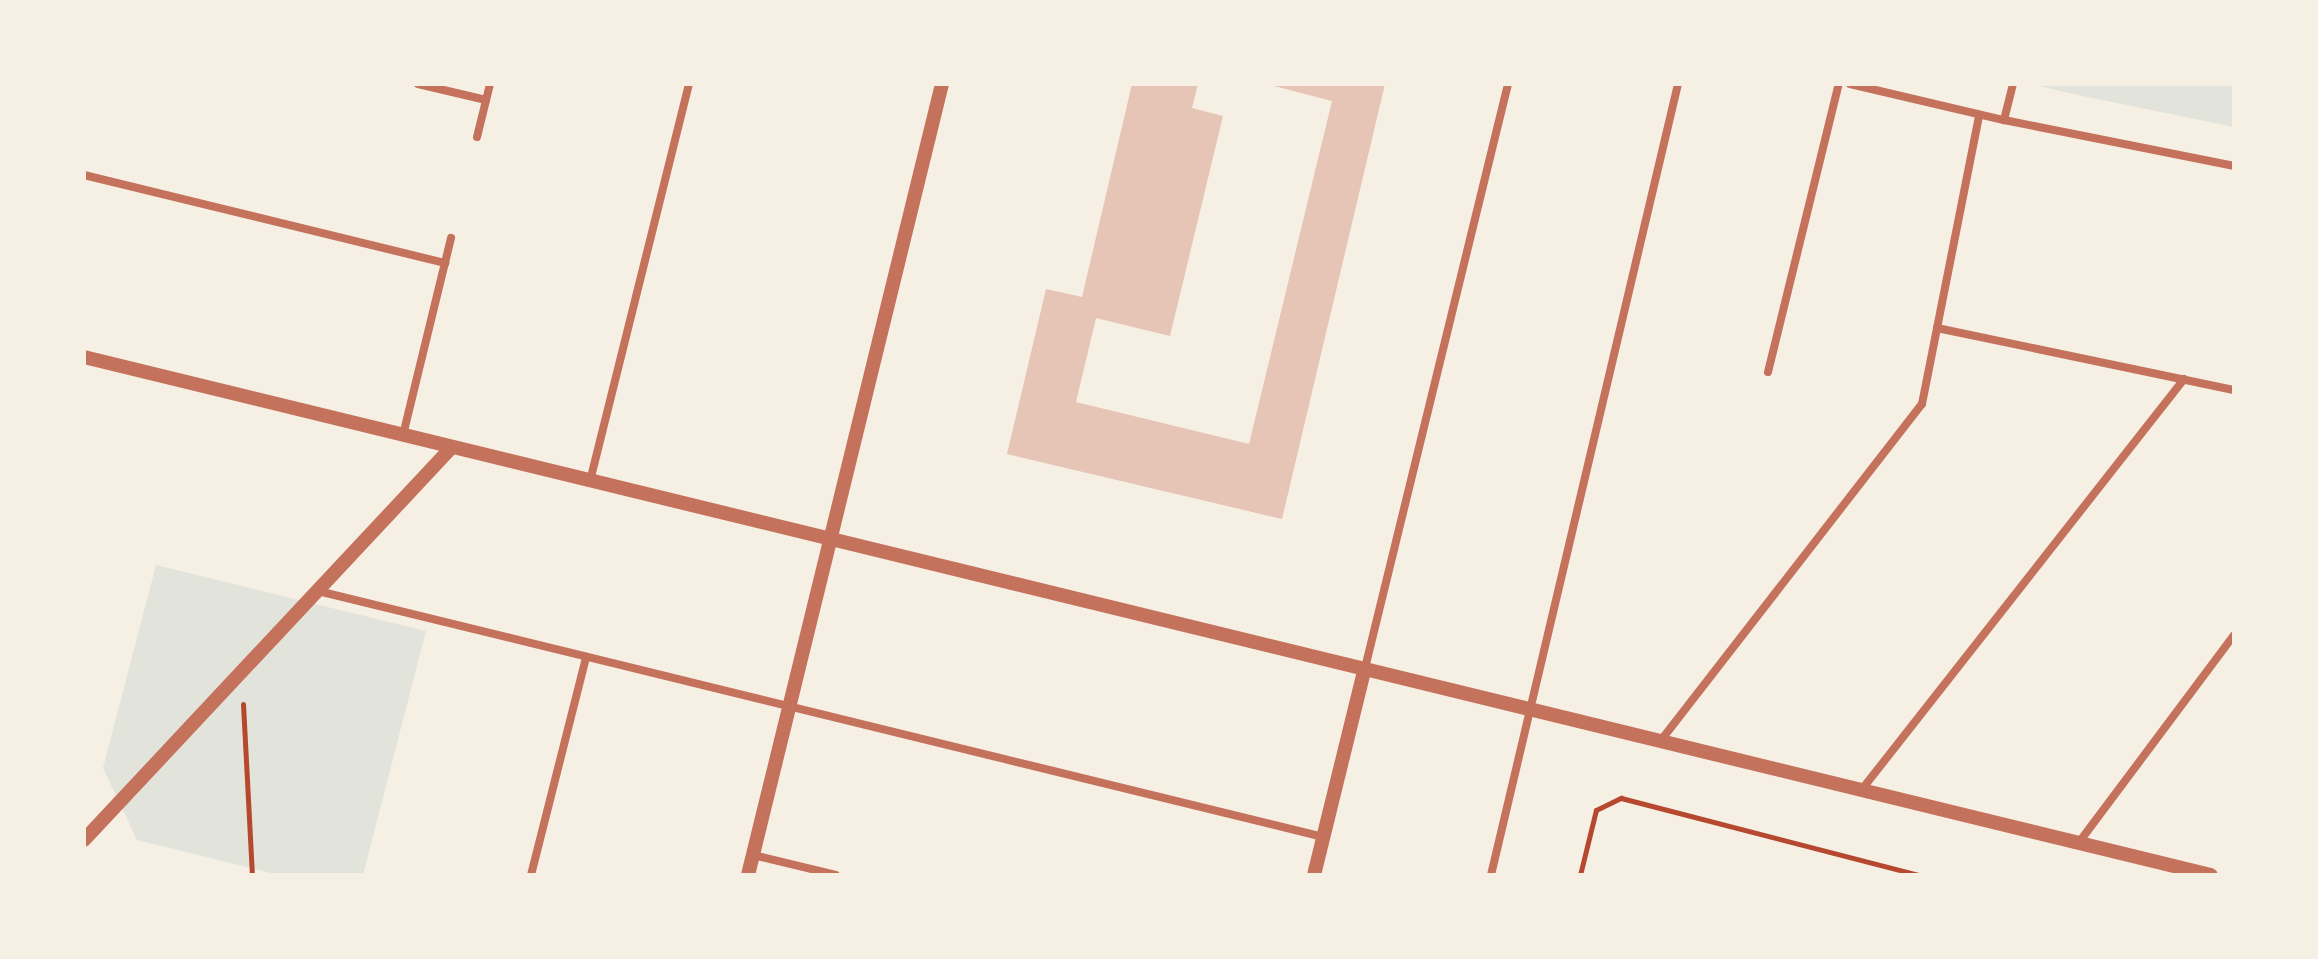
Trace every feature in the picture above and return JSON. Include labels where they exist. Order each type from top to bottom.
[{"type":"street","points":[[418,84],[486,100]]},
{"type":"street","points":[[477,137],[490,84]]},
{"type":"street","points":[[590,481],[689,84]]},
{"type":"street","points":[[748,875],[942,84]]},
{"type":"street","points":[[1314,875],[1508,84]]},
{"type":"street","points":[[1491,875],[1678,84]]},
{"type":"street","points":[[1768,372],[1839,84]]},
{"type":"street","points":[[1850,84],[1979,115],[2234,166]]},
{"type":"street","points":[[2004,120],[2013,84]]},
{"type":"street","points":[[1662,739],[1922,404],[1979,115]]},
{"type":"street","points":[[84,175],[445,263]]},
{"type":"street","points":[[403,435],[451,238]]},
{"type":"street","points":[[1937,328],[2234,390]]},
{"type":"street","points":[[84,357],[2211,875]]},
{"type":"street","points":[[1863,788],[2184,379]]},
{"type":"street","points":[[84,840],[452,447]]},
{"type":"street","points":[[317,591],[1323,837]]},
{"type":"street","points":[[2080,841],[2234,635]]},
{"type":"street","points":[[531,875],[586,657]]},
{"type":"street","points":[[753,855],[836,875]]},
{"type":"path","points":[[241,671],[252,875]]},
{"type":"path","points":[[1580,875],[1596,810],[1621,798],[1919,875]]},
{"type":"shaded area","points":[[2032,84],[2234,84],[2234,127],[2068,93]]},
{"type":"shaded area","points":[[156,565],[426,631],[363,875],[279,875],[137,840],[103,768]]},
{"type":"building","points":[[1132,84],[1198,84],[1192,108],[1223,116],[1170,336],[1096,318],[1076,402],[1249,444],[1332,101],[1266,84],[1385,84],[1282,519],[1007,454],[1046,289],[1082,297]]}]
